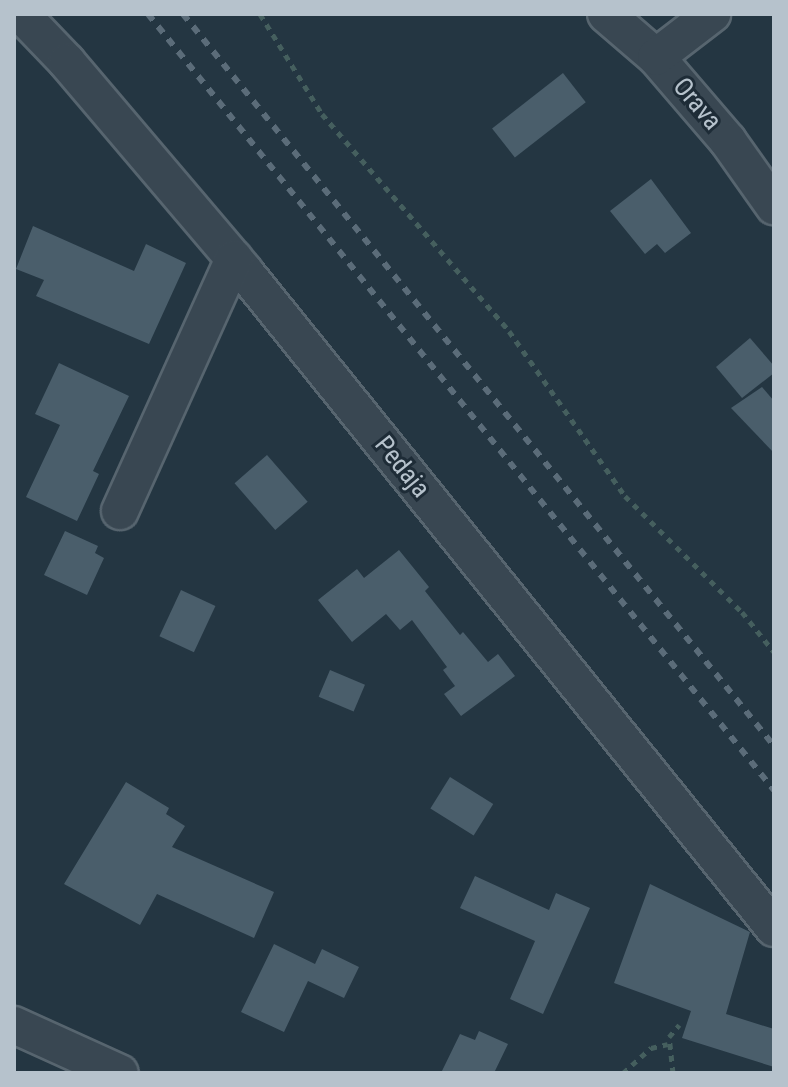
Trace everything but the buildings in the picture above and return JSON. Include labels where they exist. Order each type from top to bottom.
[{"type":"street","name":"Pedaja","points":[[21,14],[67,62],[234,259],[774,928]]},
{"type":"street","name":"Orava","points":[[606,14],[656,57],[728,141],[774,206]]},
{"type":"street","points":[[656,57],[712,14]]},
{"type":"street","points":[[120,511],[234,259]]},
{"type":"street","points":[[14,1025],[120,1073]]},
{"type":"path","points":[[260,14],[322,114],[509,331],[625,496],[742,612],[774,652]]},
{"type":"path","points":[[673,1073],[668,1044],[669,1037],[679,1025]]},
{"type":"path","points":[[623,1073],[651,1048],[668,1044]]},
{"type":"railway","points":[[148,14],[774,790]]},
{"type":"railway","points":[[183,14],[774,746]]}]
